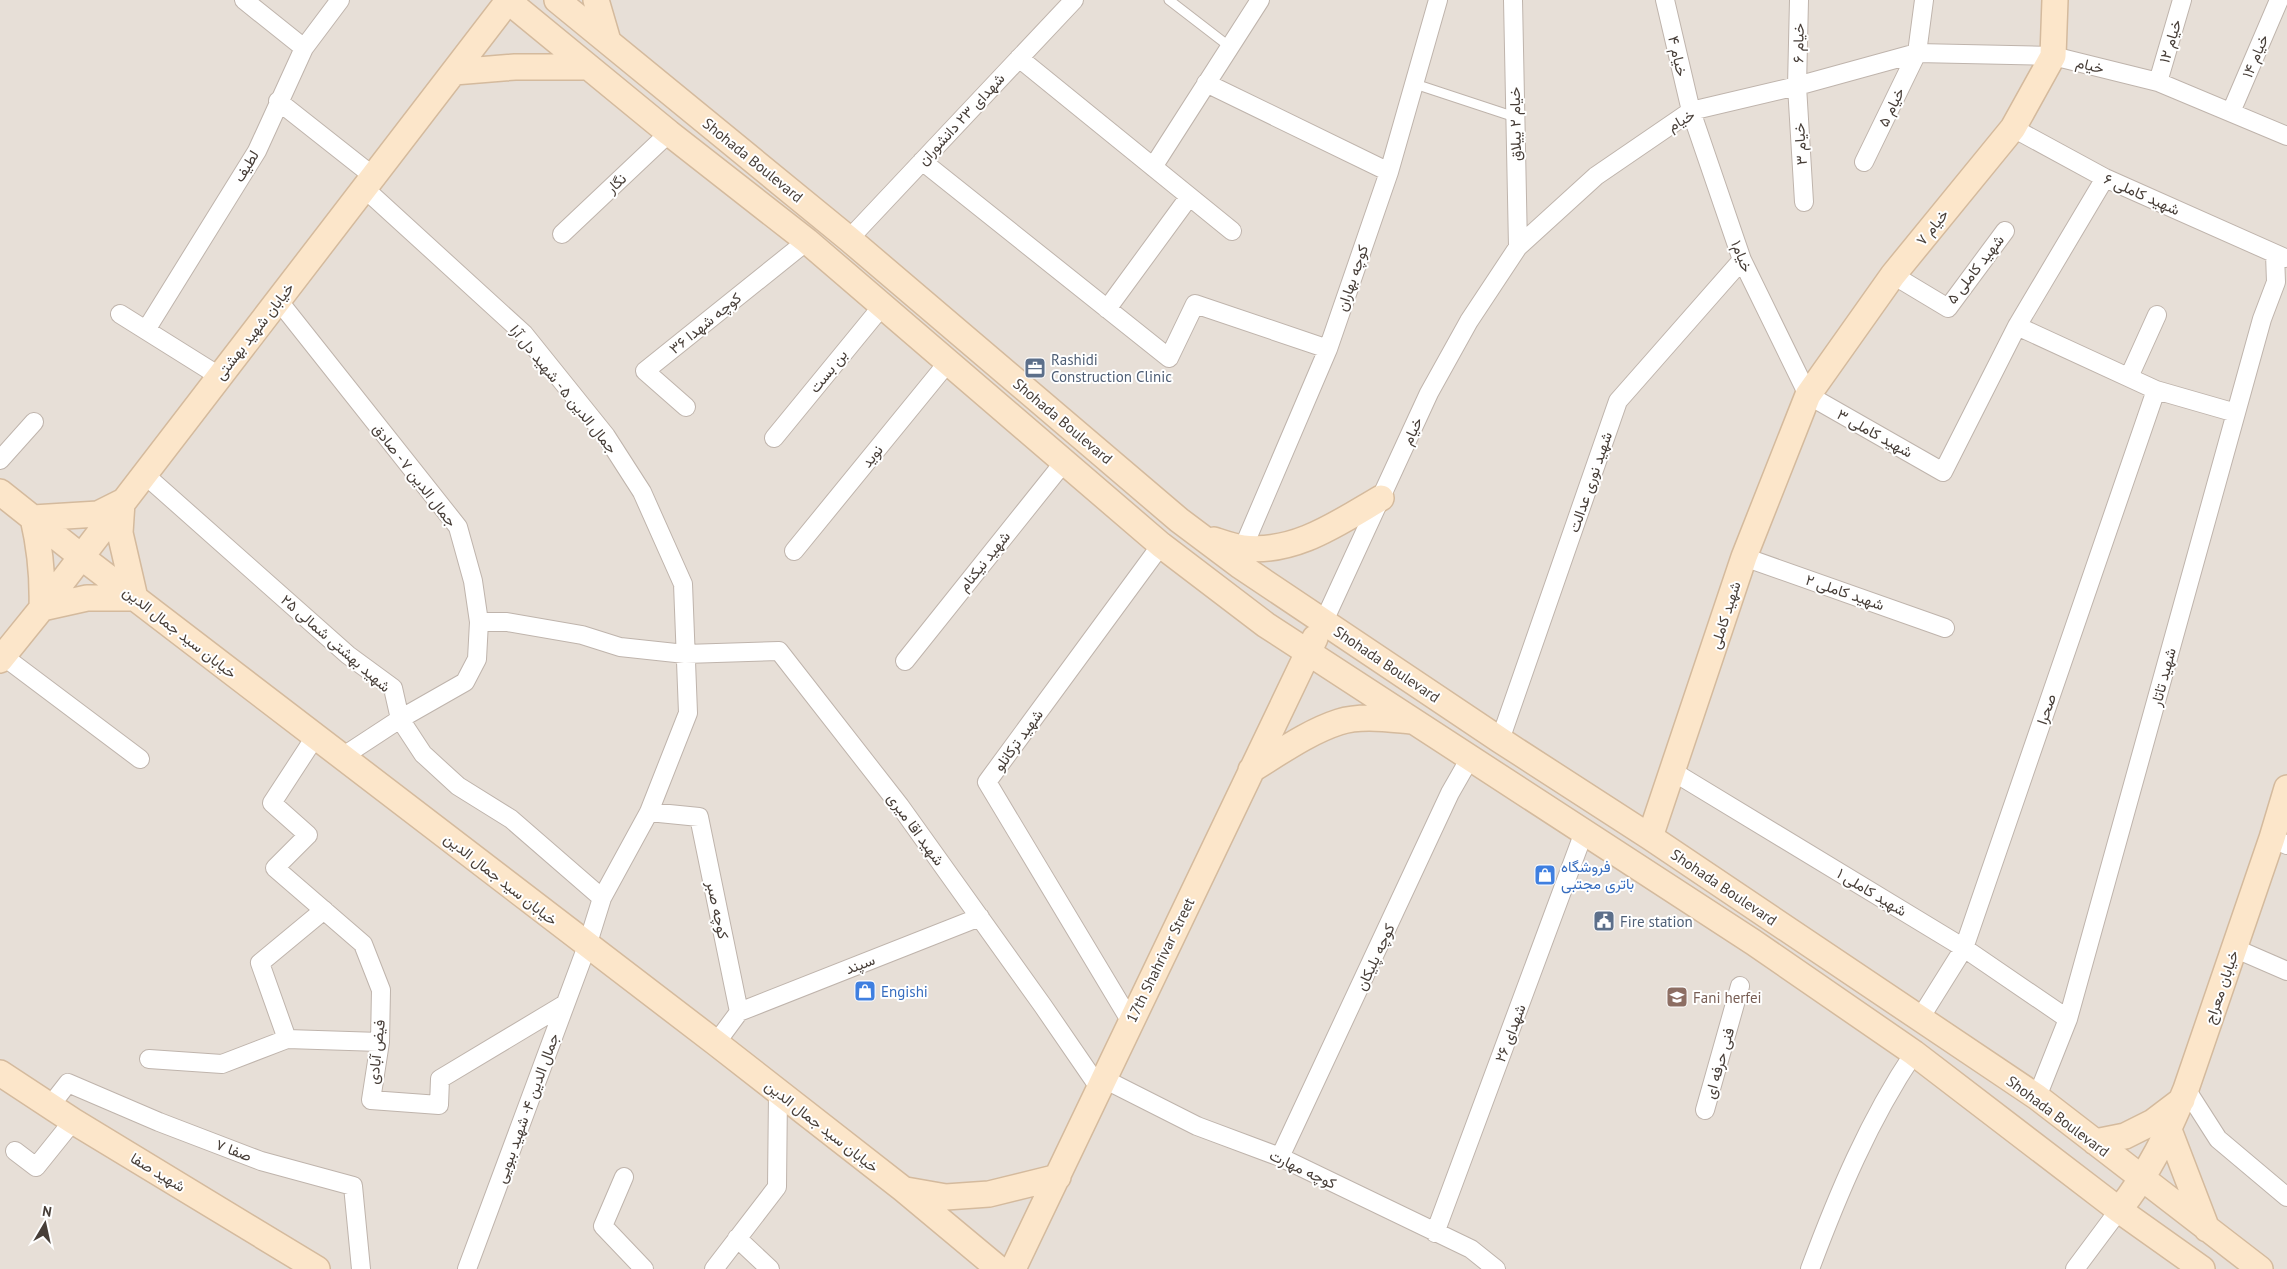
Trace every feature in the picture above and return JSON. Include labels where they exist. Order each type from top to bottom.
[{"type":"main road","name":"Shohada Boulevard","points":[[509,0],[587,67],[807,241],[1161,546],[1266,625],[1753,942],[1914,1053],[2119,1210],[2202,1269]]},
{"type":"main road","name":"خیابان شهید بهشتی","points":[[2,658],[509,0]]},
{"type":"main road","name":"Shohada Boulevard","points":[[557,0],[849,239],[1201,537],[1234,551],[1324,622],[1500,740],[1650,837],[2037,1098],[2260,1269]]},
{"type":"main road","points":[[596,0],[608,41]]},
{"type":"main road","points":[[2053,56],[2055,0]]},
{"type":"main road","name":"خیام ۷","points":[[1808,395],[1893,275],[2013,128],[2053,56]]},
{"type":"main road","points":[[454,72],[514,67],[587,67]]},
{"type":"main road","name":"شهید کاملی","points":[[1650,837],[1744,556],[1808,395]]},
{"type":"main road","name":"خیابان سید جمال الدین","points":[[0,492],[587,946],[716,1043],[903,1189],[1000,1269]]},
{"type":"main road","points":[[1202,576],[1214,575],[1223,567],[1234,551],[1279,547],[1316,536],[1381,498]]},
{"type":"main road","points":[[122,502],[120,533],[135,598],[87,598],[42,608],[42,566],[33,518],[98,514],[122,502]]},
{"type":"main road","name":"17th Shahrivar Street","points":[[1013,1269],[1307,652],[1324,622]]},
{"type":"main road","points":[[1382,701],[1382,694],[1387,681],[1402,674]]},
{"type":"main road","points":[[1251,770],[1304,738],[1339,722],[1367,718],[1414,721]]},
{"type":"main road","name":"خیابان معراج","points":[[2119,1210],[2142,1180],[2169,1130],[2184,1095],[2234,948],[2280,842],[2287,788]]},
{"type":"main road","name":"شهید صفا","points":[[0,1073],[73,1121],[317,1269]]},
{"type":"main road","points":[[2095,1142],[2125,1136],[2153,1122],[2184,1095]]},
{"type":"main road","points":[[2169,1130],[2207,1229]]},
{"type":"main road","points":[[903,1189],[946,1197],[989,1194],[1058,1177]]},
{"type":"street","points":[[244,0],[304,48]]},
{"type":"street","name":"لطیف","points":[[146,330],[257,151],[278,101],[304,48],[340,0]]},
{"type":"street","name":"شهدای ۲۳ دانشوران","points":[[849,239],[1074,0]]},
{"type":"street","points":[[1152,167],[1260,0]]},
{"type":"street","name":"کوچه بهاران","points":[[1234,551],[1328,349],[1388,172],[1438,0]]},
{"type":"street","name":"خیام ۴","points":[[1665,0],[1690,111]]},
{"type":"street","name":"خیام ۶","points":[[1797,86],[1799,0]]},
{"type":"street","name":"خیام ۵","points":[[1864,162],[1917,53],[1924,0]]},
{"type":"street","name":"خیام ۱۲","points":[[2158,82],[2182,0]]},
{"type":"street","name":"خیام ۱۴","points":[[2230,112],[2279,0]]},
{"type":"street","name":"خیام ۲ ییلاق","points":[[1510,1],[1518,247]]},
{"type":"street","name":"خیام","points":[[1324,622],[1438,377],[1469,321],[1518,247],[1596,176],[1690,111],[1797,86],[1917,53],[2053,56],[2158,82],[2287,136]]},
{"type":"street","points":[[1019,58],[1232,231]]},
{"type":"street","points":[[1206,83],[1388,172]]},
{"type":"street","name":"خیام ۳","points":[[1797,86],[1804,202]]},
{"type":"street","name":"جمال الدین ۵ - شهید دل آرا","points":[[278,101],[369,182],[524,334],[606,436],[642,492],[682,584],[688,713],[649,812],[602,898],[587,946]]},
{"type":"street","name":"خیام۱","points":[[1690,111],[1742,260],[1808,395]]},
{"type":"street","name":"شهید کاملی ۶","points":[[2013,128],[2105,178],[2281,256]]},
{"type":"street","name":"نگار","points":[[562,234],[669,133]]},
{"type":"street","points":[[922,162],[1169,358],[1195,304],[1328,349]]},
{"type":"street","points":[[2105,178],[2016,326],[2156,390],[2236,413]]},
{"type":"street","points":[[1107,309],[1189,197]]},
{"type":"street","name":"شهید کاملی ۵","points":[[1893,275],[1948,308],[2004,231]]},
{"type":"street","name":"کوچه شهدا ۳۶","points":[[686,407],[645,371],[807,241]]},
{"type":"street","name":"شهید تاتار","points":[[2037,1098],[2068,1019],[2262,319],[2276,282],[2281,256]]},
{"type":"street","name":"شهید نوری عدالت","points":[[1500,740],[1618,401],[1742,260]]},
{"type":"street","name":"جمال الدین ۷ - صادق","points":[[278,300],[458,527],[473,580],[479,622],[477,660],[465,682],[400,719],[342,757]]},
{"type":"street","name":"بن بست","points":[[774,438],[883,305]]},
{"type":"street","points":[[120,314],[219,376]]},
{"type":"street","points":[[2129,377],[2157,315]]},
{"type":"street","name":"شهید کاملی ۳","points":[[1808,395],[1943,472],[2016,326]]},
{"type":"street","name":"نوید","points":[[794,551],[949,362]]},
{"type":"street","name":"صحرا","points":[[1919,1020],[1964,948],[2156,390]]},
{"type":"street","points":[[0,460],[34,422]]},
{"type":"street","name":"شهید نیکنام","points":[[904,661],[1064,462]]},
{"type":"street","name":"۲۵ شهید بهشتی شمالی","points":[[144,474],[348,655],[393,688],[400,719],[423,754],[458,786],[511,819],[602,898]]},
{"type":"street","name":"شهید ترکانلو","points":[[1131,1022],[987,782],[1161,546]]},
{"type":"street","name":"شهید کاملی ۲","points":[[1744,556],[1946,628]]},
{"type":"street","points":[[479,622],[507,622],[582,635],[620,647],[685,654]]},
{"type":"street","name":"شهید اقا میری","points":[[685,654],[779,651],[900,806],[1102,1084]]},
{"type":"street","points":[[2,658],[140,759]]},
{"type":"street","name":"فیض آبادی","points":[[316,736],[272,803],[308,835],[275,868],[363,944],[381,990],[380,1042],[371,1100],[439,1105],[440,1079],[565,1004]]},
{"type":"street","name":"کوچه پلیکان","points":[[1280,1157],[1450,793],[1470,758]]},
{"type":"street","name":"شهید کاملی ۱","points":[[1672,771],[1964,948],[2068,1019]]},
{"type":"street","name":"کوچه صبر","points":[[649,812],[699,817],[740,1012]]},
{"type":"street","name":"شهدای ۲۶","points":[[1434,1233],[1584,832]]},
{"type":"street","points":[[287,1039],[260,963],[324,910]]},
{"type":"street","name":"سپند","points":[[740,1012],[980,917]]},
{"type":"street","name":"جمال الدین ۴- شهید ببویی","points":[[467,1269],[587,946]]},
{"type":"street","points":[[2234,948],[2287,971]]},
{"type":"street","name":"فنی حرفه ای","points":[[1706,1110],[1740,986]]},
{"type":"street","points":[[716,1043],[740,1012]]},
{"type":"street","points":[[149,1059],[222,1064],[287,1039],[380,1042]]},
{"type":"street","points":[[1810,1269],[1839,1194],[1887,1094],[1914,1053]]},
{"type":"street","name":"صفا ۷","points":[[50,1106],[68,1083],[159,1122],[261,1160],[353,1186],[361,1269]]},
{"type":"street","name":"کوچه مهارت","points":[[1102,1084],[1197,1126],[1280,1157],[1434,1233],[1471,1248],[1496,1269]]},
{"type":"street","points":[[714,1269],[777,1187],[778,1093]]},
{"type":"street","points":[[2184,1095],[2218,1139],[2287,1197]]},
{"type":"street","points":[[14,1151],[36,1167],[73,1121]]},
{"type":"street","points":[[624,1177],[603,1226],[644,1269]]},
{"type":"street","points":[[2075,1269],[2119,1210]]},
{"type":"street","points":[[737,1238],[770,1269]]},
{"type":"lane","points":[[1170,0],[1230,47]]},
{"type":"lane","points":[[1415,84],[1515,117]]},
{"type":"shaded area","points":[[0,0],[2287,0],[2287,1269],[0,1269]]},
{"type":"place","name":"Rashidi Construction Clinic","points":[[1035,368]]},
{"type":"place","name":"فروشگاه باتری مجتبی","points":[[1545,875]]},
{"type":"place","name":"Fire station","points":[[1604,921]]},
{"type":"place","name":"Engishi","points":[[865,991]]},
{"type":"place","name":"Fani herfei","points":[[1677,997]]}]
